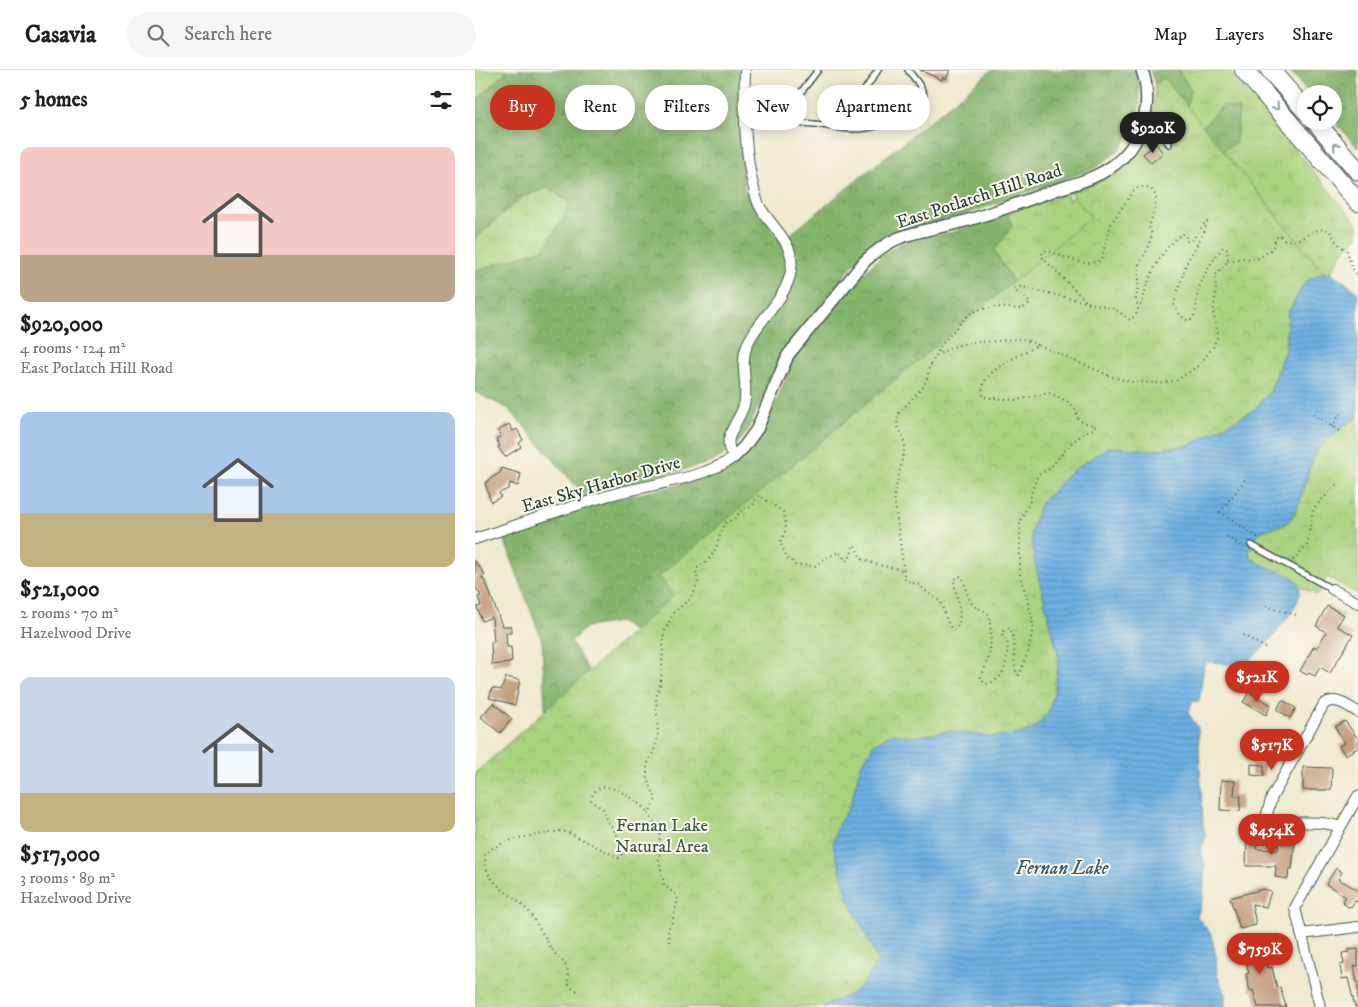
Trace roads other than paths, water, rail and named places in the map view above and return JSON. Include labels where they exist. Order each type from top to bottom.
[{"type":"highway","points":[[1244,70],[1358,202]]},
{"type":"highway","points":[[1271,70],[1297,100]]},
{"type":"highway","points":[[1323,130],[1358,171]]},
{"type":"street","points":[[745,70],[745,85]]},
{"type":"street","name":"East Potlatch Hill Road","points":[[734,457],[744,448],[757,429],[788,355],[857,270],[875,252],[898,238],[976,217],[1100,174],[1119,161],[1127,152],[1137,137],[1144,120],[1147,95],[1142,70]]},
{"type":"street","points":[[734,457],[729,450],[728,444],[730,434],[744,404],[742,363],[744,354],[750,340],[782,294],[791,270],[788,246],[763,212],[757,200],[747,152],[745,130]]},
{"type":"street","name":"East Sky Harbor Drive","points":[[475,539],[603,497],[704,472],[734,457]]},
{"type":"street","points":[[1332,589],[1358,603]]},
{"type":"street","points":[[1340,827],[1324,822],[1276,822],[1267,820],[1267,814],[1272,797],[1324,704],[1334,700],[1358,712]]},
{"type":"street","points":[[1320,1007],[1295,908],[1358,796]]},
{"type":"street","points":[[1301,934],[1358,927]]},
{"type":"lane","points":[[806,85],[817,70]]},
{"type":"lane","points":[[868,85],[879,70]]},
{"type":"lane","points":[[908,70],[918,85]]},
{"type":"lane","points":[[1144,120],[1157,128],[1169,144]]},
{"type":"lane","points":[[1251,545],[1332,589]]},
{"type":"water","name":"Fernan Lake","points":[[1323,272],[1338,277],[1358,293],[1358,417],[1333,435],[1316,453],[1299,503],[1288,522],[1258,534],[1250,547],[1249,555],[1259,564],[1286,574],[1297,581],[1300,593],[1293,609],[1268,642],[1245,663],[1230,665],[1207,662],[1204,665],[1199,702],[1193,701],[1188,713],[1198,728],[1203,825],[1206,836],[1201,851],[1205,866],[1203,897],[1197,917],[1211,934],[1216,956],[1217,975],[1225,994],[1225,1007],[823,1007],[855,991],[864,982],[878,961],[848,897],[833,845],[838,825],[850,806],[861,765],[874,744],[892,733],[911,737],[950,731],[989,737],[1016,735],[1034,729],[1048,713],[1054,693],[1059,658],[1034,559],[1031,532],[1040,504],[1071,472],[1107,447],[1153,450],[1190,445],[1254,410],[1271,390],[1285,349],[1288,313],[1305,282]]},
{"type":"park label","name":"Fernan Lake Natural Area","points":[[662,835]]}]
